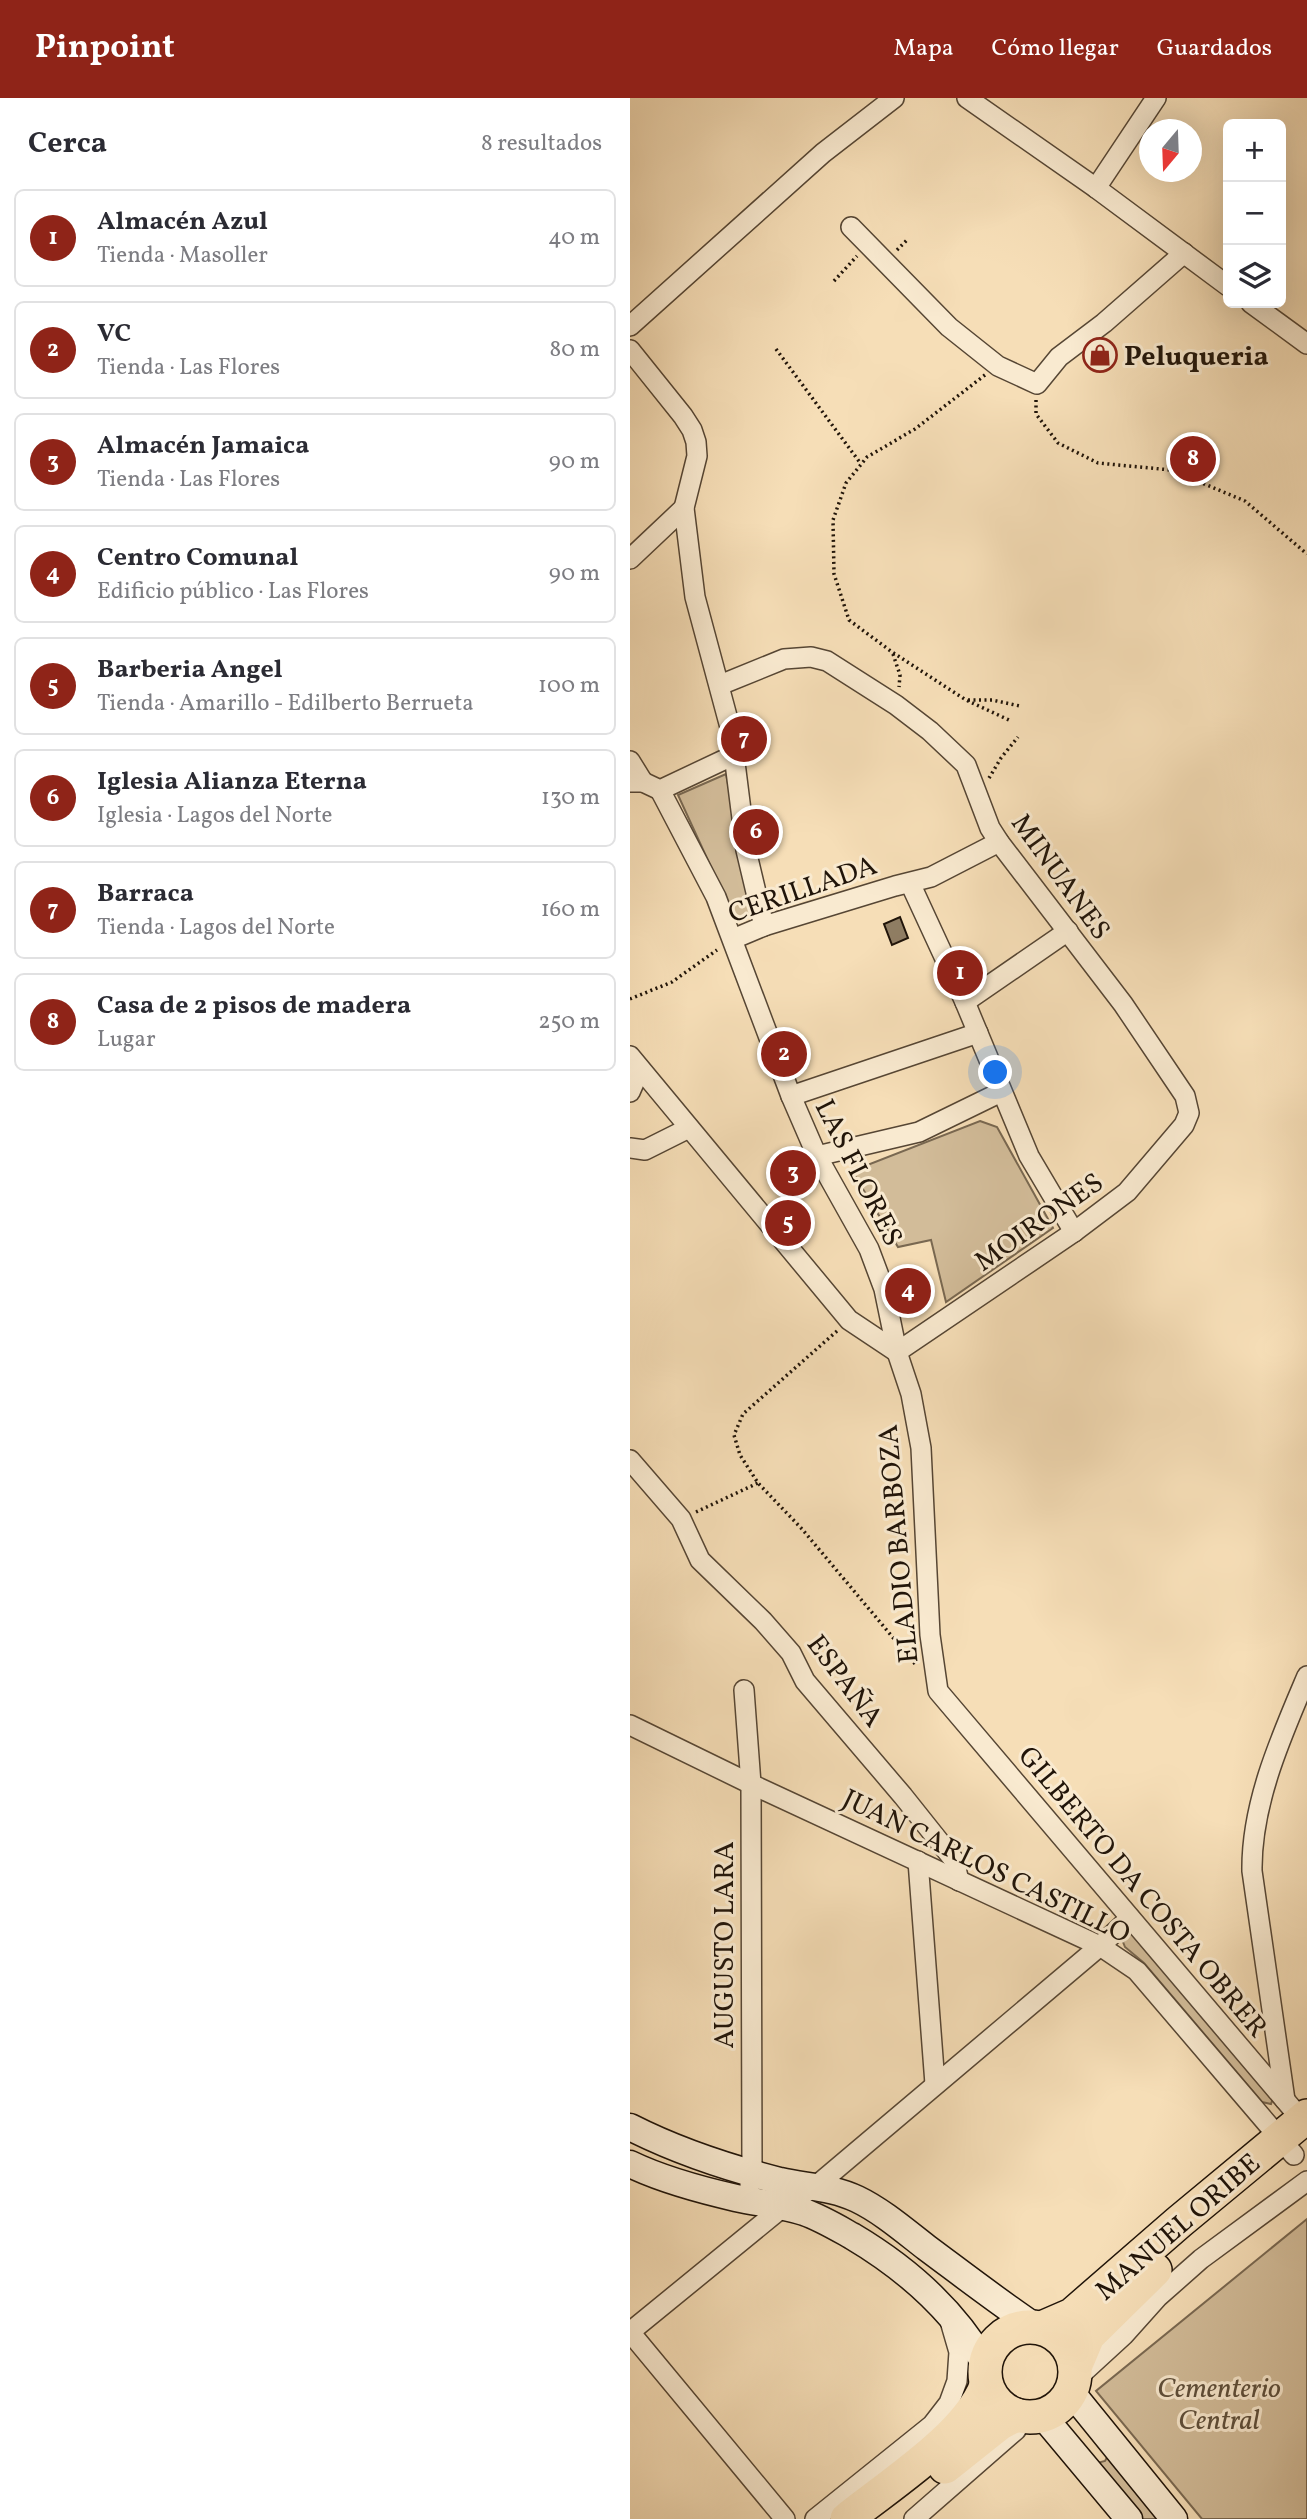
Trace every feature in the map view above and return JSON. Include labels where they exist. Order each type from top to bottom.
[{"type":"highway","name":"MANUEL ORIBE","points":[[847,2519],[955,2433],[982,2398],[988,2353],[1000,2336],[1022,2326],[1038,2327],[1072,2315],[1179,2222],[1299,2135]]},
{"type":"highway","name":"MANUEL ORIBE","points":[[880,2519],[999,2424],[1059,2407],[1074,2379],[1088,2336],[1299,2135]]},
{"type":"highway","points":[[1038,2327],[1067,2344],[1073,2357],[1074,2379]]},
{"type":"highway","points":[[986,2375],[997,2402],[1030,2416]]},
{"type":"street","points":[[630,326],[823,153],[894,98]]},
{"type":"street","points":[[967,98],[1096,188],[1223,282]]},
{"type":"street","points":[[1096,188],[1156,98]]},
{"type":"street","points":[[851,227],[949,327],[998,366],[1037,384],[1059,357],[1104,323],[1184,253]]},
{"type":"street","points":[[1258,308],[1307,344]]},
{"type":"street","points":[[630,350],[692,430],[697,456],[684,508],[695,597],[731,731],[732,756],[746,850],[764,926]]},
{"type":"street","points":[[630,559],[684,508]]},
{"type":"street","name":"MINUANES","points":[[720,685],[784,659],[811,657],[827,661],[896,705],[930,731],[966,765],[990,828],[1124,1004],[1185,1096],[1189,1113]]},
{"type":"street","points":[[644,784],[732,756]]},
{"type":"street","name":"LAS FLORES","points":[[630,761],[716,897],[791,1096],[817,1156],[869,1249],[884,1289],[897,1352]]},
{"type":"street","name":"CERILLADA","points":[[733,939],[764,926],[931,877],[999,842]]},
{"type":"street","points":[[910,883],[965,1002],[1029,1156],[1074,1232]]},
{"type":"street","points":[[965,1002],[1068,932]]},
{"type":"street","points":[[791,1096],[978,1033]]},
{"type":"street","points":[[630,1092],[635,1063]]},
{"type":"street","points":[[635,1063],[849,1320],[897,1352]]},
{"type":"street","points":[[817,1156],[919,1132],[1001,1092]]},
{"type":"street","name":"MOIRONES","points":[[897,1352],[1074,1232],[1127,1192],[1184,1125],[1189,1113]]},
{"type":"street","points":[[630,1148],[645,1150],[689,1128]]},
{"type":"street","name":"ELADIO BARBOZA","points":[[897,1352],[911,1394],[922,1448],[930,1635],[938,1691]]},
{"type":"street","name":"ESPAÑA","points":[[630,1460],[681,1519],[700,1560],[763,1621],[791,1653],[805,1681],[954,1860],[959,1881]]},
{"type":"street","points":[[1299,2135],[1252,1871],[1252,1845],[1255,1821],[1282,1734],[1307,1676]]},
{"type":"street","name":"AUGUSTO LARA","points":[[744,1690],[751,1784],[752,2173],[747,2200]]},
{"type":"street","name":"GILBERTO DA COSTA OBRER","points":[[938,1691],[1129,1918],[1299,2135]]},
{"type":"street","name":"JUAN CARLOS CASTILLO","points":[[630,1725],[751,1784],[1100,1945],[1137,1971],[1299,2135]]},
{"type":"street","points":[[918,1861],[935,2084]]},
{"type":"street","points":[[785,2519],[630,2332],[783,2207],[816,2186],[1129,1918]]},
{"type":"street","points":[[630,2127],[660,2142],[752,2173],[783,2182],[837,2191],[868,2206],[1038,2327]]},
{"type":"street","points":[[630,2164],[684,2184],[783,2207],[824,2220],[872,2248],[913,2277],[947,2310],[986,2375]]},
{"type":"street","points":[[815,2519],[932,2425],[949,2403],[957,2381],[959,2352],[947,2310]]},
{"type":"street","points":[[1074,2379],[1108,2436],[1174,2519]]},
{"type":"street","points":[[1030,2416],[1077,2456],[1129,2519]]},
{"type":"street","name":"MANUEL ORIBE","points":[[914,2519],[1030,2416]]},
{"type":"street","points":[[1077,2456],[1091,2459],[1100,2457],[1105,2451],[1108,2436]]},
{"type":"path","points":[[834,281],[868,244]]},
{"type":"path","points":[[776,349],[861,464]]},
{"type":"path","points":[[998,366],[915,429],[867,457],[846,483],[833,520],[834,574],[849,620],[892,652],[966,700],[1009,720]]},
{"type":"path","points":[[1037,384],[1036,414],[1058,443],[1098,463],[1171,470],[1245,501],[1307,554]]},
{"type":"path","points":[[892,652],[900,675],[896,705]]},
{"type":"path","points":[[966,700],[992,700],[1020,706]]},
{"type":"path","points":[[981,803],[987,781],[1018,737]]},
{"type":"path","name":"CERILLADA","points":[[630,999],[672,982],[733,939]]},
{"type":"path","points":[[849,1320],[743,1415],[734,1435],[740,1455],[758,1483],[802,1529],[938,1691]]},
{"type":"path","points":[[681,1519],[758,1483]]},
{"type":"green space","points":[[726,774],[753,910],[740,919],[733,915],[678,795]]},
{"type":"green space","points":[[980,1121],[997,1127],[1053,1228],[946,1302],[931,1240],[898,1247],[852,1171]]},
{"type":"green space","points":[[1130,1934],[1135,1935],[1273,2098],[1271,2104],[1262,2102],[1144,1963],[1125,1947],[1123,1942]]},
{"type":"green space","name":"Cementerio Central","points":[[1307,2219],[1307,2519],[1202,2519],[1096,2391]]},
{"type":"green space","points":[[1109,2454],[1162,2519],[1141,2519],[1097,2463],[1105,2461]]},
{"type":"building","points":[[900,917],[908,938],[892,945],[884,924]]},
{"type":"place","name":"Peluqueria","points":[[1100,355]]},
{"type":"place","name":"Casa de 2 pisos de madera","points":[[1193,459]]},
{"type":"place","name":"Barraca","points":[[744,739]]},
{"type":"place","name":"Iglesia Alianza Eterna","points":[[756,832]]},
{"type":"place","name":"Almacén Azul","points":[[960,973]]},
{"type":"place","name":"VC","points":[[784,1054]]},
{"type":"place","name":"Almacén Jamaica","points":[[793,1173]]},
{"type":"place","name":"Barberia Angel","points":[[788,1223]]},
{"type":"place","name":"Centro Comunal","points":[[908,1291]]}]
